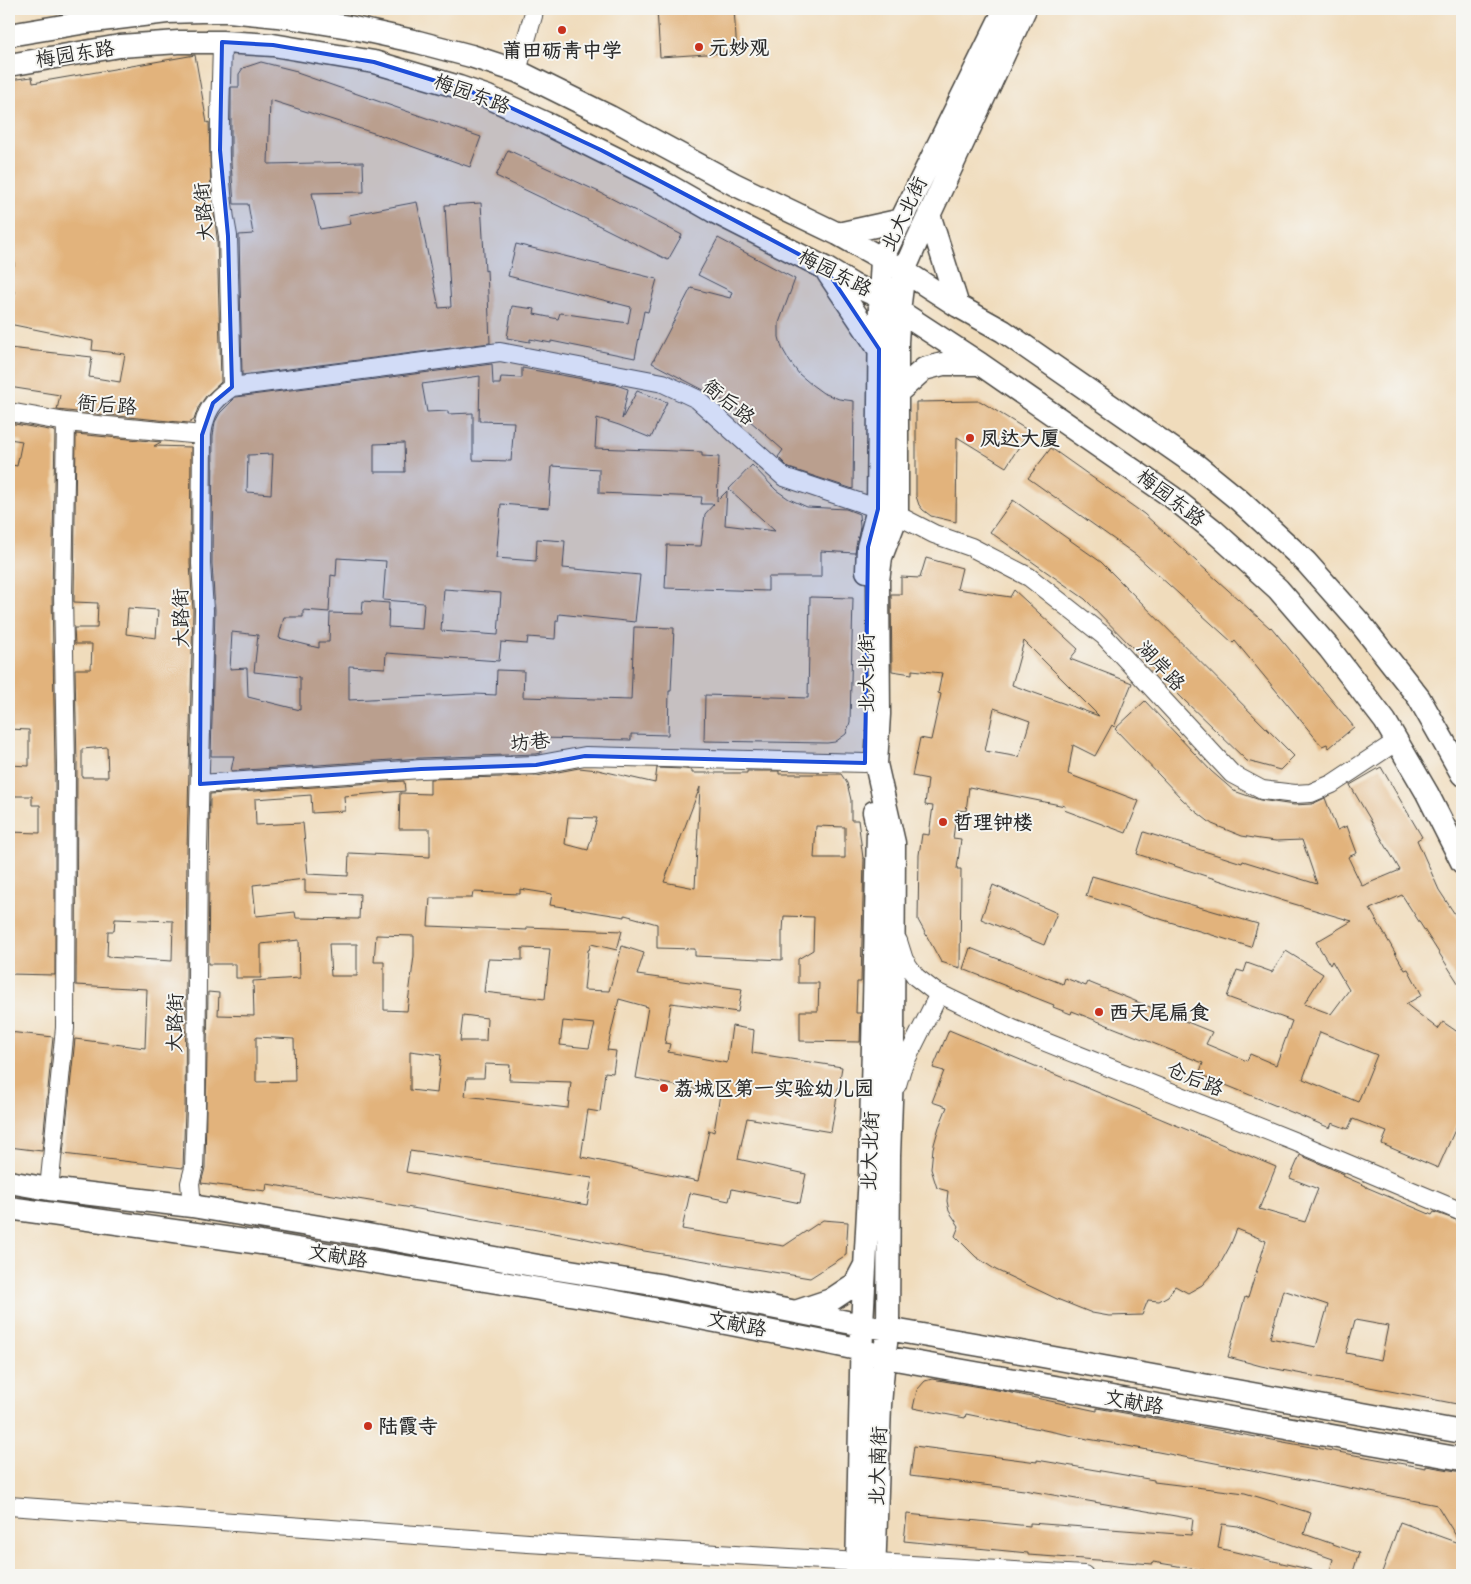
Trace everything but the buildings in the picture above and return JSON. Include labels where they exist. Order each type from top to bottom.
[{"type":"main road","name":"北大北街","points":[[862,1358],[870,1174],[878,830],[865,763],[867,576],[868,547],[887,512],[879,349],[882,259],[1004,9]]},
{"type":"main road","name":"北大北街","points":[[884,1357],[888,1328],[894,843],[876,764],[878,581],[887,512],[897,393],[899,312],[904,271],[1025,9]]},
{"type":"main road","name":"梅园东路","points":[[9,35],[111,19],[201,10],[287,17],[350,27],[471,56],[517,71],[610,117],[734,184],[838,234],[904,271],[958,306],[1003,331],[1196,465],[1239,500],[1306,562],[1360,623],[1419,698],[1462,774]]},
{"type":"main road","name":"梅园东路","points":[[9,65],[120,46],[179,42],[273,45],[374,62],[488,97],[601,150],[713,211],[825,268],[853,285],[880,297],[899,312],[980,364],[1172,497],[1213,530],[1278,589],[1329,648],[1385,720],[1427,793],[1462,862]]},
{"type":"main road","points":[[930,214],[958,306]]},
{"type":"main road","points":[[838,234],[902,220]]},
{"type":"main road","points":[[825,268],[879,349]]},
{"type":"main road","points":[[897,393],[924,369],[943,364],[980,364]]},
{"type":"main road","name":"文献路","points":[[9,1182],[49,1189],[192,1206],[659,1285],[794,1312],[1462,1432]]},
{"type":"main road","name":"文献路","points":[[9,1208],[260,1243],[453,1274],[689,1315],[862,1358],[884,1357],[1462,1458]]},
{"type":"main road","points":[[794,1312],[831,1300],[856,1284],[865,1264]]},
{"type":"main road","name":"北大南街","points":[[866,1569],[884,1357]]},
{"type":"main road","name":"北大南街","points":[[862,1358],[866,1569]]},
{"type":"street","points":[[517,71],[534,9]]},
{"type":"street","name":"大路街","points":[[192,1206],[190,1182],[194,1168],[196,1109],[204,610],[201,564],[202,435],[204,419],[213,403],[232,387],[228,236],[224,218],[220,150],[222,42]]},
{"type":"street","name":"衙后路","points":[[232,387],[500,352],[663,383],[697,399],[784,477],[887,512]]},
{"type":"street","name":"衙后路","points":[[9,412],[66,422],[202,435]]},
{"type":"street","points":[[49,1189],[65,1028],[66,765],[63,594],[66,422]]},
{"type":"street","name":"湖岸路","points":[[887,512],[934,534],[971,547],[1029,577],[1104,636],[1232,774],[1262,790],[1295,794],[1311,793],[1332,784],[1397,740]]},
{"type":"street","name":"坊巷","points":[[200,784],[421,769],[536,765],[585,756],[865,763]]},
{"type":"street","name":"仓后路","points":[[893,913],[904,960],[916,977],[939,994],[1013,1029],[1462,1212]]},
{"type":"street","points":[[891,1108],[902,1068],[939,994]]},
{"type":"street","points":[[9,1506],[866,1569],[1084,1575]]},
{"type":"highlighted area","points":[[222,42],[273,45],[374,62],[488,97],[601,150],[825,268],[879,349],[878,509],[868,547],[865,763],[585,756],[536,765],[421,769],[200,784],[202,435],[213,403],[232,387],[228,236],[220,150]]},
{"type":"place","name":"莆田砺青中学","points":[[562,30]]},
{"type":"place","name":"元妙观","points":[[699,47]]},
{"type":"place","name":"凤达大厦","points":[[970,438]]},
{"type":"place","name":"哲理钟楼","points":[[943,822]]},
{"type":"place","name":"西天尾扁食","points":[[1099,1012]]},
{"type":"place","name":"荔城区第一实验幼儿园","points":[[664,1088]]},
{"type":"place","name":"陆霞寺","points":[[368,1426]]}]
